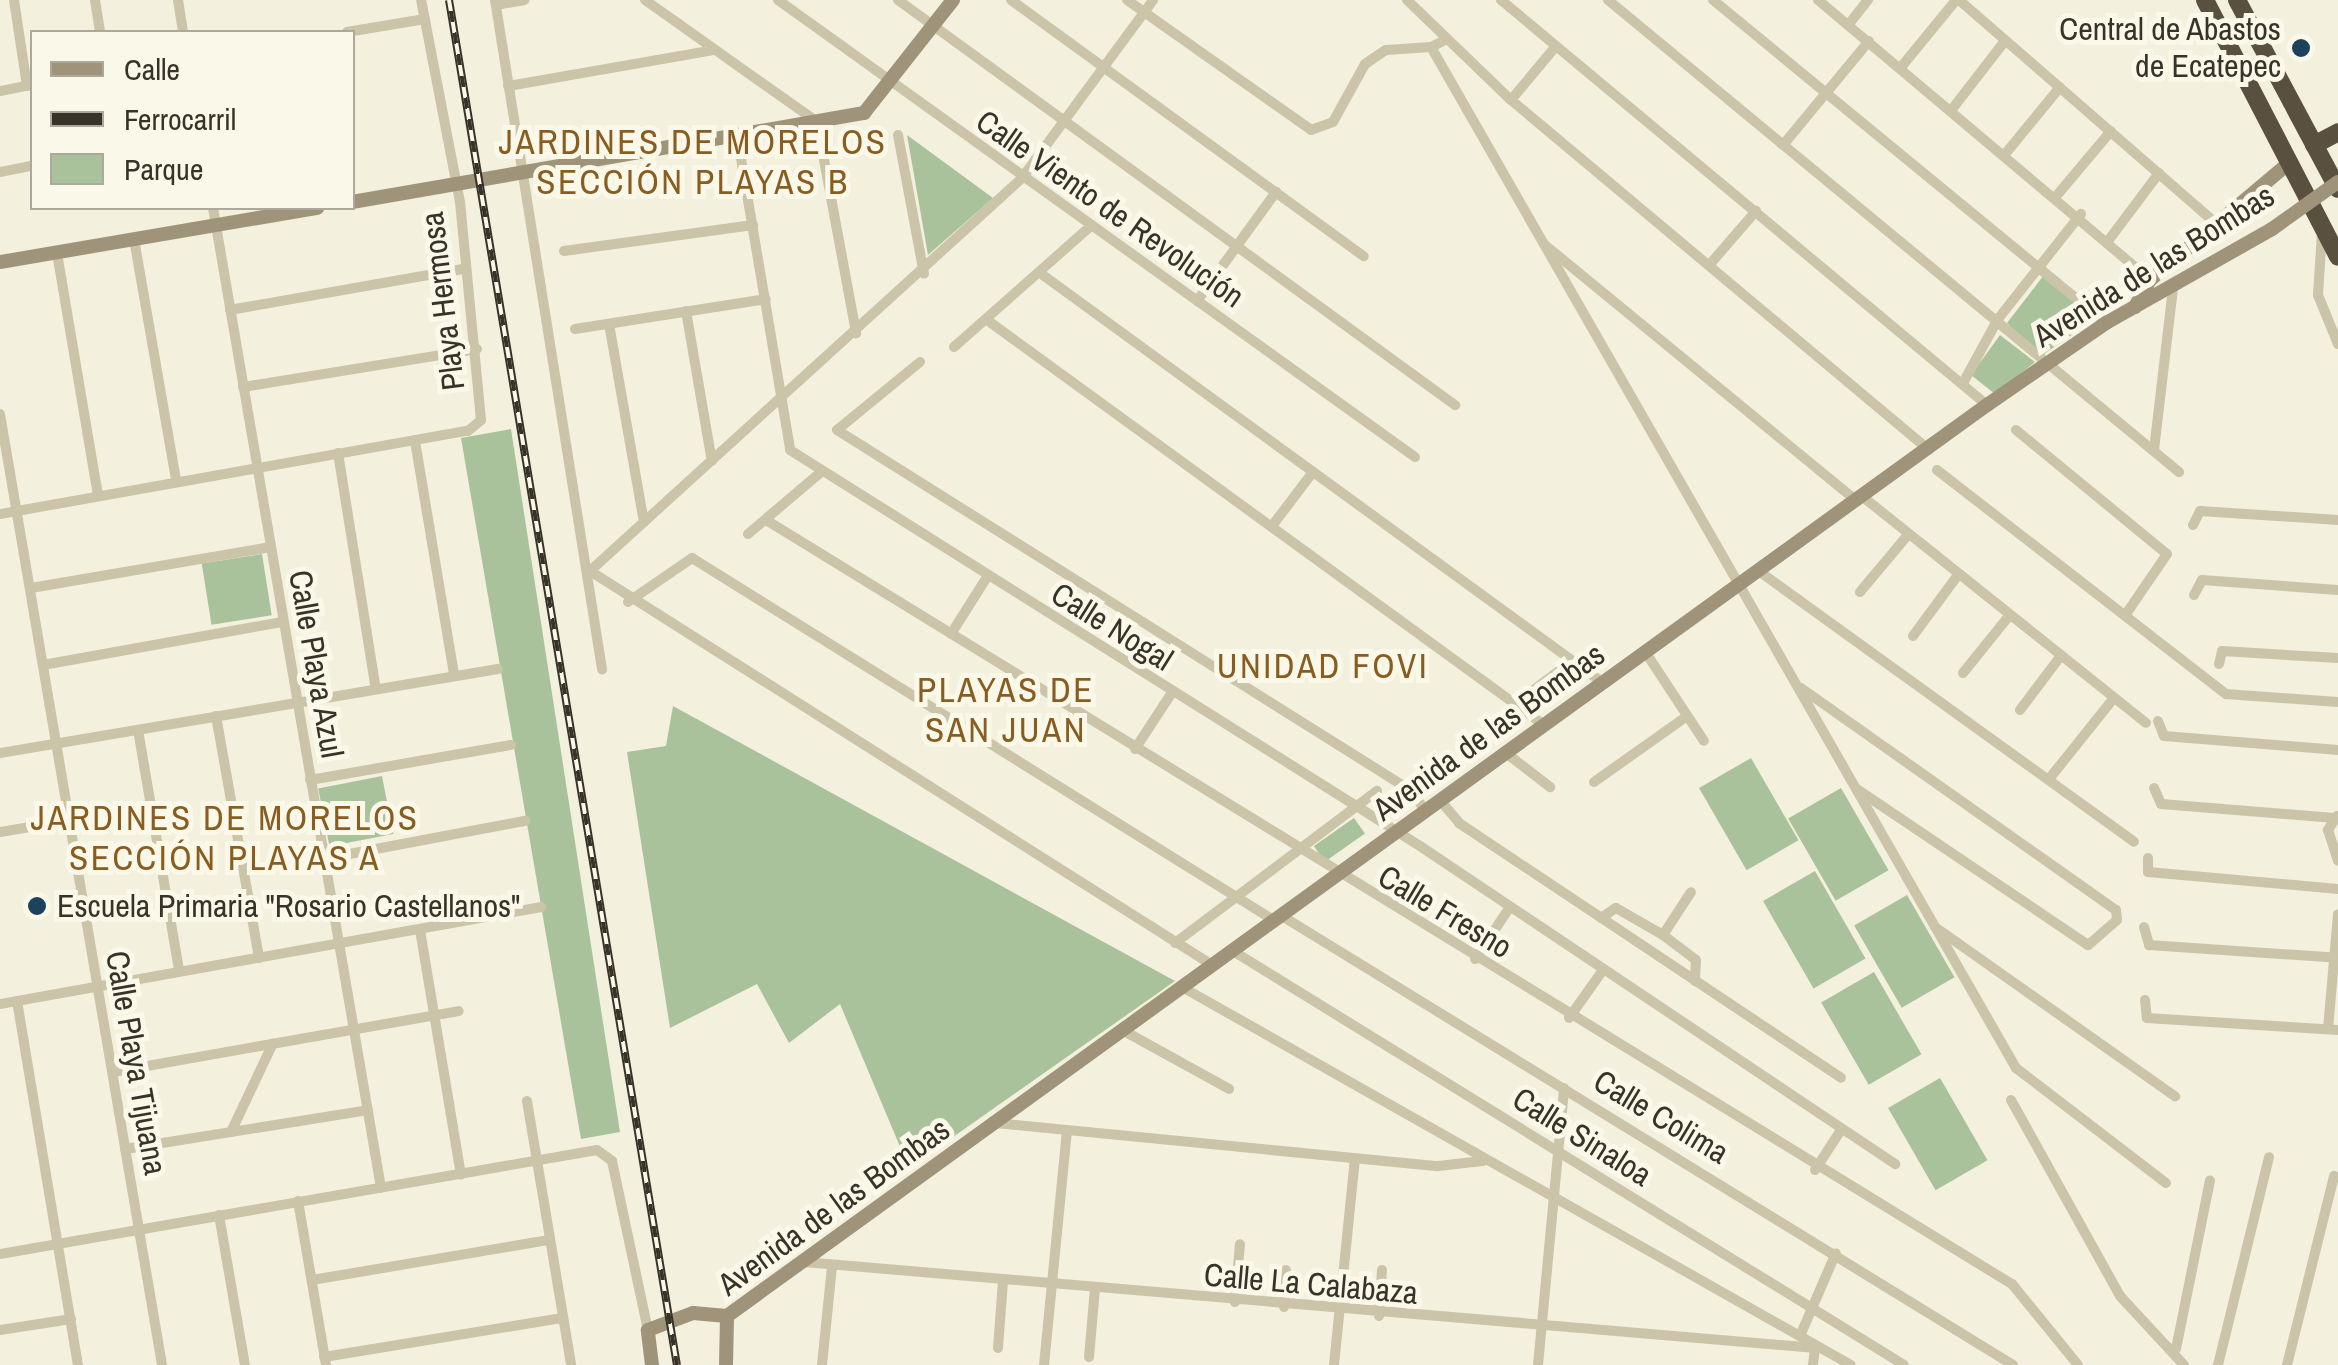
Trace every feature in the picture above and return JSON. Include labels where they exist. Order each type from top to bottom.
[{"type":"highway","points":[[2205,0],[2338,257]]},
{"type":"highway","points":[[2237,0],[2338,186]]},
{"type":"highway","points":[[2314,145],[2338,132]]},
{"type":"main road","points":[[355,201],[864,113],[892,85],[952,0]]},
{"type":"main road","points":[[2135,307],[2150,280],[2290,162]]},
{"type":"main road","name":"Avenida de las Bombas","points":[[726,1365],[727,1316],[1930,451],[1987,405],[2106,323],[2174,288],[2338,186]]},
{"type":"main road","points":[[0,262],[304,210]]},
{"type":"main road","points":[[652,1365],[648,1330],[693,1313],[727,1316]]},
{"type":"street","points":[[0,91],[30,86],[14,0]]},
{"type":"street","points":[[95,0],[100,30]]},
{"type":"street","points":[[178,0],[184,30]]},
{"type":"street","name":"Playa Hermosa","points":[[416,441],[482,420],[477,348],[462,269],[456,184],[421,0]]},
{"type":"street","points":[[526,0],[495,3],[590,571],[602,669]]},
{"type":"street","points":[[645,0],[818,122],[856,334]]},
{"type":"street","name":"Calle Viento de Revolución","points":[[778,0],[1416,457]]},
{"type":"street","points":[[898,0],[1455,405]]},
{"type":"street","points":[[1010,0],[1364,256]]},
{"type":"street","points":[[1127,0],[1297,125],[1322,130],[1333,122],[1348,84],[1386,50],[1431,47],[1442,41]]},
{"type":"street","points":[[590,571],[924,274],[1022,178],[1153,0]]},
{"type":"street","points":[[1407,0],[1442,41],[1930,451]]},
{"type":"street","points":[[1500,0],[1987,405]]},
{"type":"street","points":[[1608,0],[2179,472]]},
{"type":"street","points":[[1713,0],[2106,323]]},
{"type":"street","points":[[1818,0],[2058,194],[2150,280]]},
{"type":"street","points":[[1849,24],[1868,0]]},
{"type":"street","points":[[1902,66],[1957,0],[2217,224]]},
{"type":"street","points":[[355,31],[425,19]]},
{"type":"street","points":[[1783,145],[1869,41]]},
{"type":"street","points":[[1953,108],[2004,42]]},
{"type":"street","points":[[1511,100],[1556,46]]},
{"type":"street","points":[[1431,47],[2026,1079],[2166,1183]]},
{"type":"street","points":[[508,86],[715,50]]},
{"type":"street","points":[[2006,153],[2060,87]]},
{"type":"street","points":[[2058,194],[2111,131]]},
{"type":"street","name":"Calle Nogal","points":[[737,135],[790,450],[1396,833],[1896,1164]]},
{"type":"street","points":[[898,135],[924,274]]},
{"type":"street","points":[[0,172],[30,166]]},
{"type":"street","points":[[2108,241],[2159,172]]},
{"type":"street","points":[[1197,302],[1276,192]]},
{"type":"street","name":"Calle Playa Azul","points":[[213,210],[381,1188]]},
{"type":"street","points":[[1711,264],[1756,211]]},
{"type":"street","points":[[1964,382],[1998,319],[2036,266],[2081,214]]},
{"type":"street","points":[[564,251],[753,225]]},
{"type":"street","points":[[954,347],[1091,226]]},
{"type":"street","points":[[2322,227],[2318,294],[2338,344]]},
{"type":"street","points":[[134,239],[176,480]]},
{"type":"street","points":[[1540,241],[2113,699],[2152,722],[2164,736],[2338,750]]},
{"type":"street","points":[[57,252],[98,495]]},
{"type":"street","points":[[230,310],[462,269]]},
{"type":"street","points":[[1040,273],[1603,684]]},
{"type":"street","points":[[2154,450],[2174,288]]},
{"type":"street","points":[[575,330],[766,298]]},
{"type":"street","points":[[686,312],[712,461]]},
{"type":"street","points":[[987,320],[1544,726]]},
{"type":"street","points":[[609,324],[644,522]]},
{"type":"street","points":[[244,387],[477,348]]},
{"type":"street","points":[[920,362],[837,430],[1410,790],[1426,811]]},
{"type":"street","name":"Calle Playa Tijuana","points":[[0,414],[162,1365]]},
{"type":"street","points":[[2016,430],[2167,554],[2126,614]]},
{"type":"street","points":[[0,514],[176,480],[416,441],[454,675]]},
{"type":"street","points":[[338,453],[376,689]]},
{"type":"street","points":[[1936,470],[2226,694],[2338,702]]},
{"type":"street","points":[[748,534],[821,472]]},
{"type":"street","points":[[1272,526],[1314,472]]},
{"type":"street","points":[[2193,525],[2200,511],[2338,520]]},
{"type":"street","name":"Calle Fresno","points":[[766,520],[1295,852],[1815,1170],[2028,1294],[2078,1365]]},
{"type":"street","points":[[1860,592],[1907,536]]},
{"type":"street","points":[[31,588],[270,547]]},
{"type":"street","name":"Calle Colima","points":[[628,602],[692,558],[1236,896],[1279,918],[1836,1252],[2013,1365]]},
{"type":"street","points":[[590,571],[628,602],[1212,966]]},
{"type":"street","points":[[1760,572],[2134,842]]},
{"type":"street","points":[[1913,636],[1958,575]]},
{"type":"street","points":[[950,634],[986,577]]},
{"type":"street","points":[[2194,596],[2202,580],[2338,590]]},
{"type":"street","points":[[1964,673],[2009,616]]},
{"type":"street","points":[[44,665],[282,622]]},
{"type":"street","points":[[1646,652],[1683,719],[1704,741]]},
{"type":"street","points":[[2219,664],[2222,652],[2338,658]]},
{"type":"street","points":[[2020,710],[2060,657]]},
{"type":"street","points":[[1514,704],[1572,660]]},
{"type":"street","points":[[0,754],[296,700],[498,669]]},
{"type":"street","points":[[1800,688],[2118,914],[2094,945],[1857,788]]},
{"type":"street","points":[[1135,749],[1171,694]]},
{"type":"street","points":[[2049,778],[2113,699]]},
{"type":"street","points":[[216,716],[259,958]]},
{"type":"street","points":[[1594,782],[1683,719]]},
{"type":"street","points":[[138,730],[179,971]]},
{"type":"street","points":[[310,780],[510,745]]},
{"type":"street","points":[[1506,753],[1550,787]]},
{"type":"street","points":[[2154,788],[2161,804],[2336,817],[2329,850],[2338,860]]},
{"type":"street","name":"Avenida de las Bombas","points":[[1175,943],[1377,791]]},
{"type":"street","points":[[1440,800],[1601,918],[1841,1078]]},
{"type":"street","points":[[0,832],[71,820]]},
{"type":"street","points":[[323,860],[525,822]]},
{"type":"street","points":[[2148,858],[2148,872],[2338,889]]},
{"type":"street","points":[[1663,934],[1691,892]]},
{"type":"street","points":[[0,1004],[541,907]]},
{"type":"street","points":[[1475,960],[1510,907]]},
{"type":"street","points":[[1601,918],[1616,908],[1663,934],[1696,960],[1695,981]]},
{"type":"street","points":[[2145,1000],[2146,1018],[2333,1030],[2338,914]]},
{"type":"street","points":[[1935,927],[2175,1096]]},
{"type":"street","points":[[2144,927],[2149,945],[2336,957]]},
{"type":"street","points":[[420,930],[460,1175]]},
{"type":"street","name":"Calle Sinaloa","points":[[1233,951],[1904,1365]]},
{"type":"street","points":[[1569,1018],[1603,970]]},
{"type":"street","points":[[1182,987],[1851,1365]]},
{"type":"street","points":[[17,1001],[78,1365]]},
{"type":"street","points":[[113,1072],[459,1011]]},
{"type":"street","points":[[1124,1031],[1229,1089]]},
{"type":"street","points":[[231,1132],[273,1043]]},
{"type":"street","points":[[1538,1365],[1550,1197],[1564,1088]]},
{"type":"street","points":[[2010,1100],[2120,1296],[2176,1349],[2184,1365]]},
{"type":"street","points":[[527,1101],[572,1365]]},
{"type":"street","points":[[125,1150],[368,1110]]},
{"type":"street","points":[[996,1123],[1355,1159],[1484,1160]]},
{"type":"street","points":[[1815,1170],[1841,1130]]},
{"type":"street","points":[[1044,1365],[1067,1131]]},
{"type":"street","points":[[0,1254],[606,1152],[648,1330]]},
{"type":"street","points":[[2218,1365],[2269,1157]]},
{"type":"street","points":[[1334,1365],[1355,1159]]},
{"type":"street","points":[[2287,1365],[2334,1176]]},
{"type":"street","points":[[2176,1349],[2210,1180]]},
{"type":"street","points":[[298,1202],[325,1361],[562,1318]]},
{"type":"street","points":[[219,1215],[245,1365]]},
{"type":"street","points":[[312,1280],[548,1240]]},
{"type":"street","points":[[1235,1302],[1240,1244]]},
{"type":"street","points":[[1800,1336],[1808,1306],[1836,1252]]},
{"type":"street","name":"Calle La Calabaza","points":[[804,1262],[1541,1330],[1815,1348]]},
{"type":"street","points":[[822,1365],[832,1266]]},
{"type":"street","points":[[1284,1307],[1286,1270]]},
{"type":"street","points":[[1380,1316],[1382,1270]]},
{"type":"street","points":[[998,1348],[1003,1281]]},
{"type":"street","points":[[1089,1357],[1095,1289]]},
{"type":"street","points":[[0,1330],[71,1318]]},
{"type":"street","points":[[1813,1365],[1815,1348]]},
{"type":"green space","points":[[907,135],[993,198],[928,255]]},
{"type":"green space","points":[[2044,275],[2095,319],[2041,356],[2007,323]]},
{"type":"green space","points":[[2000,335],[2035,362],[1995,394],[1971,375]]},
{"type":"green space","points":[[511,429],[620,1132],[581,1139],[461,438]]},
{"type":"green space","points":[[262,554],[272,615],[211,625],[202,564]]},
{"type":"green space","points":[[673,706],[1175,981],[909,1168],[840,1004],[789,1043],[757,984],[670,1028],[627,752],[666,746]]},
{"type":"green space","points":[[1751,758],[1798,840],[1747,870],[1699,788]]},
{"type":"green space","points":[[382,776],[393,834],[329,846],[318,788]]},
{"type":"green space","points":[[1841,788],[1888,870],[1836,901],[1788,818]]},
{"type":"green space","points":[[1354,818],[1365,834],[1325,862],[1314,846]]},
{"type":"green space","points":[[1815,871],[1866,958],[1814,988],[1763,901]]},
{"type":"green space","points":[[1907,895],[1954,977],[1902,1008],[1854,926]]},
{"type":"green space","points":[[1874,972],[1922,1054],[1869,1085],[1821,1002]]},
{"type":"green space","points":[[1940,1078],[1988,1160],[1936,1190],[1888,1108]]},
{"type":"railway","points":[[449,0],[677,1365]]},
{"type":"place","name":"Central de Abastos de Ecatepec","points":[[2301,48]]},
{"type":"place","name":"Escuela Primaria \"Rosario Castellanos\"","points":[[37,906]]},
{"type":"district","name":"JARDINES DE MORELOS SECCIÓN PLAYAS B","points":[[693,162]]},
{"type":"district","name":"UNIDAD FOVI","points":[[1323,666]]},
{"type":"district","name":"PLAYAS DE SAN JUAN","points":[[1006,710]]},
{"type":"district","name":"JARDINES DE MORELOS SECCIÓN PLAYAS A","points":[[225,838]]}]
